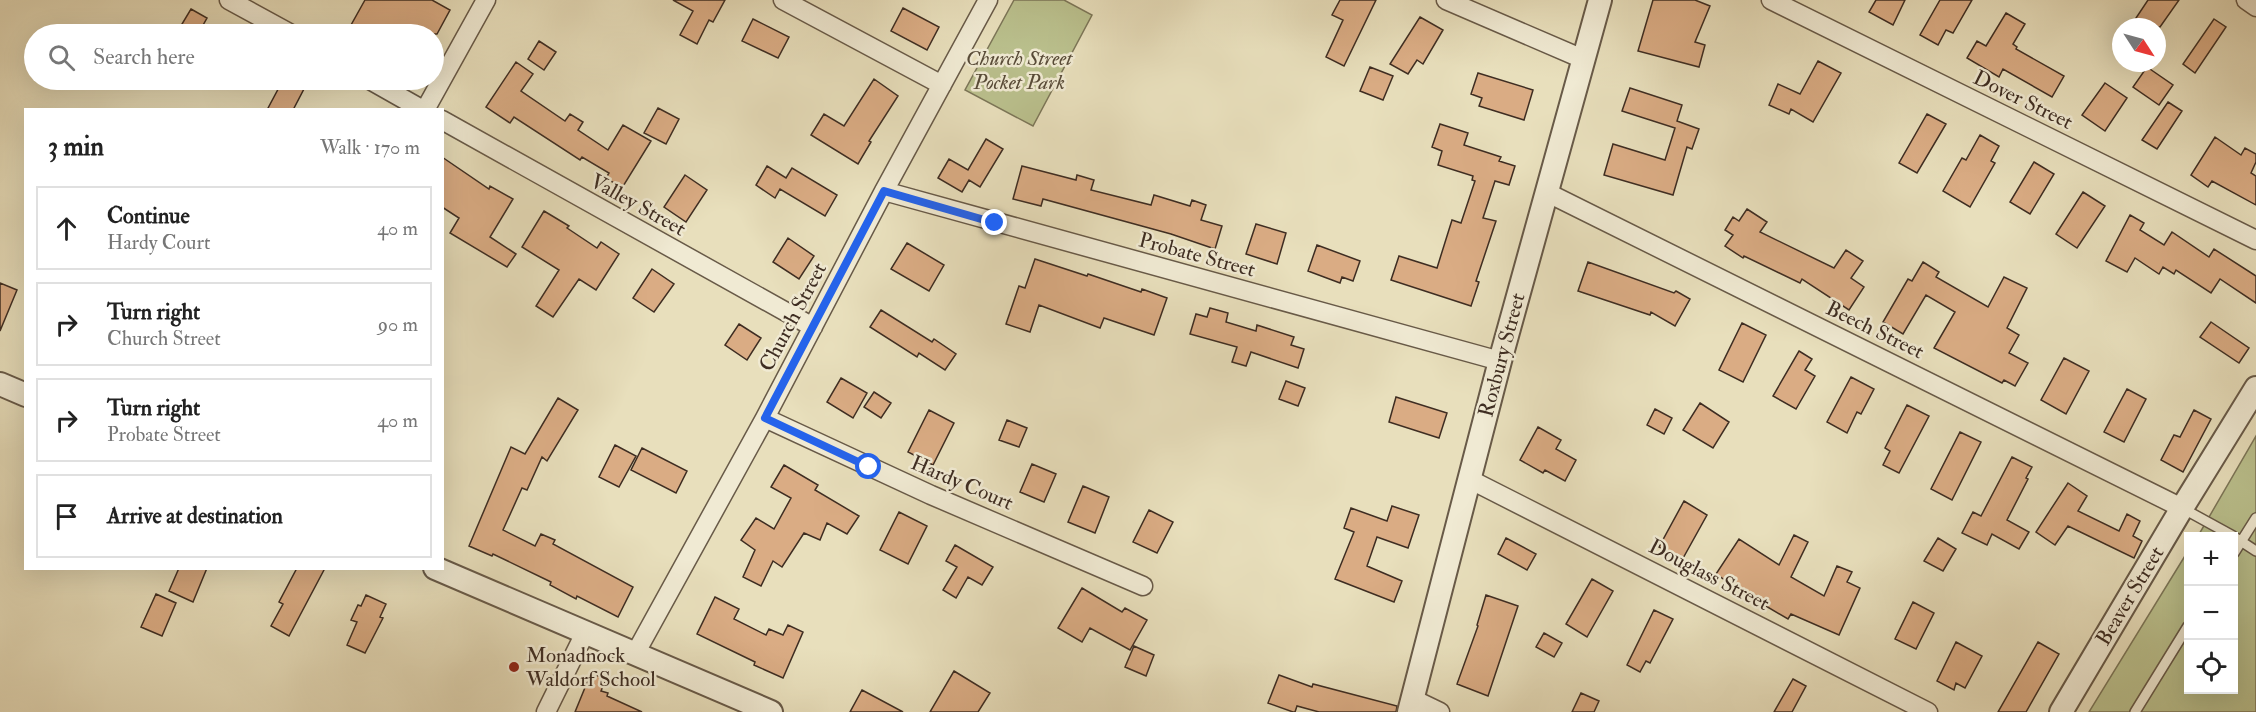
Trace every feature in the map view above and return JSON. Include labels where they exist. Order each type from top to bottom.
[{"type":"street","points":[[230,0],[273,24]]},
{"type":"street","points":[[444,75],[486,0]]},
{"type":"street","points":[[783,0],[942,85]]},
{"type":"street","name":"Church Street","points":[[635,654],[765,418],[884,191],[988,0]]},
{"type":"street","points":[[1446,0],[1583,59]]},
{"type":"street","name":"Roxbury Street","points":[[1411,706],[1500,361],[1600,0]]},
{"type":"street","name":"Dover Street","points":[[1771,0],[2256,240]]},
{"type":"street","points":[[2246,0],[2256,7]]},
{"type":"street","points":[[388,90],[420,108]]},
{"type":"street","points":[[425,108],[435,90]]},
{"type":"street","name":"Valley Street","points":[[444,121],[813,327]]},
{"type":"street","name":"Probate Street","points":[[884,191],[1500,361]]},
{"type":"street","name":"Beech Street","points":[[1548,193],[2182,508]]},
{"type":"street","points":[[0,384],[24,394]]},
{"type":"street","name":"Beaver Street","points":[[2061,712],[2256,388]]},
{"type":"street","name":"Hardy Court","points":[[765,418],[931,495],[1143,586]]},
{"type":"street","name":"Douglass Street","points":[[1469,479],[1928,712]]},
{"type":"street","points":[[440,570],[771,712]]},
{"type":"street","points":[[546,712],[585,633]]},
{"type":"street","points":[[1411,706],[1440,712]]},
{"type":"lane","points":[[2182,508],[2225,532]]},
{"type":"lane","points":[[2238,536],[2256,518]]},
{"type":"lane","points":[[2238,539],[2256,551]]},
{"type":"lane","points":[[2135,712],[2184,632]]},
{"type":"green space","name":"Church Street Pocket Park","points":[[1014,0],[1064,0],[1092,15],[1033,126],[965,90]]},
{"type":"green space","points":[[2256,436],[2256,712],[2089,712],[2184,558],[2184,694],[2238,694],[2238,532],[2200,532]]},
{"type":"building","points":[[365,0],[432,0],[450,10],[442,24],[352,24]]},
{"type":"building","points":[[673,0],[725,0],[713,22],[709,20],[697,44],[680,35],[693,11]]},
{"type":"building","points":[[1340,0],[1376,0],[1344,66],[1326,57],[1343,20],[1332,15]]},
{"type":"building","points":[[1653,0],[1695,0],[1710,6],[1695,42],[1705,45],[1699,67],[1638,51]]},
{"type":"building","points":[[1876,0],[1905,0],[1893,25],[1869,12]]},
{"type":"building","points":[[1940,0],[1972,0],[1953,33],[1946,30],[1938,45],[1920,35]]},
{"type":"building","points":[[2148,0],[2179,0],[2166,18],[2136,18]]},
{"type":"building","points":[[903,8],[939,27],[927,50],[891,31]]},
{"type":"building","points":[[191,9],[207,18],[204,24],[182,24]]},
{"type":"building","points":[[2006,13],[2025,24],[2013,44],[2017,47],[2016,49],[2064,76],[2052,97],[2003,69],[1999,77],[1967,58],[1977,41],[1986,46]]},
{"type":"building","points":[[1420,17],[1443,30],[1423,64],[1417,60],[1408,74],[1390,64]]},
{"type":"building","points":[[753,19],[789,37],[778,58],[742,41]]},
{"type":"building","points":[[2214,19],[2226,27],[2195,73],[2183,64]]},
{"type":"building","points":[[539,41],[556,52],[544,70],[528,59]]},
{"type":"building","points":[[1818,61],[1841,73],[1813,122],[1791,109],[1789,114],[1769,105],[1778,84],[1800,94]]},
{"type":"building","points":[[516,62],[533,74],[521,91],[565,121],[570,114],[583,122],[578,130],[608,150],[623,125],[651,141],[622,188],[606,178],[609,173],[582,157],[580,160],[514,117],[510,123],[486,107]]},
{"type":"building","points":[[1370,67],[1393,76],[1383,100],[1360,91]]},
{"type":"building","points":[[2144,72],[2154,72],[2173,85],[2159,105],[2133,87]]},
{"type":"building","points":[[1478,73],[1533,90],[1524,120],[1479,106],[1482,98],[1471,94]]},
{"type":"building","points":[[874,79],[898,96],[869,141],[871,142],[858,164],[811,135],[824,114],[844,126]]},
{"type":"building","points":[[2105,83],[2127,98],[2105,131],[2082,115]]},
{"type":"building","points":[[1630,88],[1682,105],[1677,121],[1699,129],[1692,149],[1687,147],[1673,195],[1604,175],[1613,144],[1665,160],[1675,128],[1622,111]]},
{"type":"building","points":[[278,90],[303,90],[294,108],[268,108]]},
{"type":"building","points":[[2168,102],[2182,111],[2157,149],[2142,140]]},
{"type":"building","points":[[658,108],[679,119],[666,144],[644,133]]},
{"type":"building","points":[[1927,114],[1946,124],[1917,173],[1899,163]]},
{"type":"building","points":[[1440,124],[1468,133],[1464,145],[1501,157],[1499,161],[1515,166],[1509,185],[1495,181],[1483,218],[1496,221],[1476,281],[1479,282],[1471,306],[1391,280],[1399,256],[1437,268],[1452,220],[1461,223],[1475,181],[1472,180],[1473,176],[1438,165],[1442,151],[1432,147]]},
{"type":"building","points":[[1980,135],[1999,146],[1991,161],[1995,163],[1970,207],[1943,191],[1962,158],[1966,160]]},
{"type":"building","points":[[2215,137],[2241,155],[2245,148],[2256,154],[2256,162],[2251,173],[2256,176],[2256,205],[2212,181],[2208,187],[2191,175]]},
{"type":"building","points":[[986,139],[1003,149],[980,187],[969,180],[962,192],[938,178],[949,159],[968,170]]},
{"type":"building","points":[[444,158],[489,189],[490,186],[513,199],[490,237],[516,254],[507,267],[450,233],[459,218],[444,208]]},
{"type":"building","points":[[2034,162],[2054,174],[2030,214],[2010,202]]},
{"type":"building","points":[[767,166],[786,178],[792,168],[837,195],[825,216],[780,189],[775,198],[756,185]]},
{"type":"building","points":[[1022,166],[1076,180],[1077,175],[1094,180],[1091,190],[1151,205],[1154,195],[1190,206],[1192,200],[1206,205],[1201,220],[1222,226],[1215,249],[1171,234],[1043,199],[1041,206],[1013,199]]},
{"type":"building","points":[[685,175],[707,190],[686,222],[664,207]]},
{"type":"building","points":[[2083,192],[2105,206],[2077,248],[2056,234]]},
{"type":"building","points":[[1747,209],[1767,222],[1760,232],[1834,268],[1846,250],[1863,261],[1851,278],[1864,287],[1849,310],[1802,279],[1800,283],[1744,256],[1743,258],[1725,246],[1733,235],[1725,230],[1733,217],[1739,221]]},
{"type":"building","points":[[544,211],[569,226],[567,228],[597,248],[601,242],[619,254],[596,290],[579,279],[553,317],[536,306],[559,270],[522,247]]},
{"type":"building","points":[[2130,215],[2144,223],[2140,230],[2164,245],[2172,232],[2209,257],[2214,249],[2256,276],[2256,303],[2220,279],[2211,293],[2176,270],[2174,274],[2163,267],[2159,274],[2135,258],[2127,272],[2106,261]]},
{"type":"building","points":[[1256,224],[1286,233],[1277,264],[1246,254]]},
{"type":"building","points":[[788,238],[814,256],[799,279],[773,262]]},
{"type":"building","points":[[907,243],[944,265],[929,291],[891,269]]},
{"type":"building","points":[[1317,245],[1360,261],[1353,281],[1342,277],[1340,283],[1308,271]]},
{"type":"building","points":[[1035,259],[1167,298],[1154,335],[1104,318],[1100,328],[1039,305],[1030,332],[1006,324],[1019,286],[1025,288]]},
{"type":"building","points":[[1588,262],[1674,293],[1676,291],[1690,299],[1675,326],[1651,312],[1650,315],[1578,291]]},
{"type":"building","points":[[1923,262],[1939,272],[1936,277],[1988,307],[2004,277],[2027,288],[2007,328],[2019,335],[2009,353],[2028,363],[2015,386],[2004,380],[2002,383],[1934,348],[1955,312],[1926,295],[1903,334],[1883,322],[1908,279],[1912,281]]},
{"type":"building","points":[[652,269],[674,284],[654,312],[633,298]]},
{"type":"building","points":[[0,283],[17,290],[0,331]]},
{"type":"building","points":[[1210,308],[1228,313],[1226,322],[1256,331],[1257,325],[1294,337],[1291,345],[1304,349],[1298,368],[1251,352],[1246,366],[1232,362],[1237,347],[1190,334],[1196,314],[1207,317]]},
{"type":"building","points":[[881,310],[932,342],[934,339],[956,354],[945,370],[919,353],[917,357],[870,327]]},
{"type":"building","points":[[2211,322],[2249,348],[2239,363],[2200,337]]},
{"type":"building","points":[[1742,323],[1766,335],[1743,382],[1719,370]]},
{"type":"building","points":[[739,324],[761,338],[747,360],[725,345]]},
{"type":"building","points":[[1799,351],[1812,359],[1805,370],[1815,376],[1796,409],[1773,396]]},
{"type":"building","points":[[2064,358],[2089,371],[2066,414],[2041,400]]},
{"type":"building","points":[[1851,377],[1874,389],[1861,414],[1857,412],[1847,433],[1827,422]]},
{"type":"building","points":[[841,378],[867,393],[853,418],[827,402]]},
{"type":"building","points":[[1286,381],[1305,388],[1298,406],[1279,399]]},
{"type":"building","points":[[2127,389],[2146,399],[2124,442],[2104,432]]},
{"type":"building","points":[[874,392],[891,403],[881,418],[864,407]]},
{"type":"building","points":[[1396,397],[1447,413],[1439,438],[1389,422]]},
{"type":"building","points":[[558,398],[578,410],[547,461],[542,457],[527,490],[522,488],[503,530],[535,546],[541,534],[555,540],[553,544],[633,587],[618,617],[577,596],[576,599],[550,585],[551,582],[493,554],[492,556],[469,546],[511,447],[525,454]]},
{"type":"building","points":[[1700,403],[1729,422],[1713,448],[1683,430]]},
{"type":"building","points":[[1907,405],[1929,416],[1899,473],[1883,465],[1890,451],[1885,448]]},
{"type":"building","points":[[1655,409],[1672,418],[1664,434],[1647,425]]},
{"type":"building","points":[[929,410],[954,423],[933,465],[908,452]]},
{"type":"building","points":[[2194,410],[2211,419],[2183,472],[2161,460],[2174,435],[2180,437]]},
{"type":"building","points":[[1007,420],[1027,428],[1019,447],[999,440]]},
{"type":"building","points":[[1538,427],[1561,440],[1556,449],[1576,460],[1565,481],[1545,470],[1543,473],[1520,460]]},
{"type":"building","points":[[1960,432],[1981,442],[1952,500],[1931,489]]},
{"type":"building","points":[[615,445],[636,456],[619,487],[599,477]]},
{"type":"building","points":[[642,448],[687,471],[676,493],[631,470]]},
{"type":"building","points":[[2012,457],[2032,467],[2007,520],[2029,532],[2019,549],[1992,534],[1987,545],[1962,533],[1973,512],[1981,516]]},
{"type":"building","points":[[1032,464],[1056,474],[1044,502],[1020,492]]},
{"type":"building","points":[[784,465],[818,485],[815,490],[859,516],[847,534],[827,523],[820,540],[804,533],[782,567],[773,561],[761,586],[743,577],[755,550],[741,540],[756,518],[774,529],[791,498],[771,487]]},
{"type":"building","points":[[2068,483],[2087,496],[2078,511],[2119,531],[2127,514],[2140,521],[2133,536],[2142,541],[2134,558],[2068,526],[2055,545],[2036,532]]},
{"type":"building","points":[[1083,486],[1109,497],[1095,533],[1068,522]]},
{"type":"building","points":[[1684,501],[1707,515],[1682,560],[1659,547]]},
{"type":"building","points":[[1392,506],[1419,515],[1408,548],[1377,537],[1367,566],[1402,581],[1394,602],[1335,579],[1354,532],[1344,528],[1351,508],[1387,521]]},
{"type":"building","points":[[1149,510],[1173,522],[1157,553],[1133,542]]},
{"type":"building","points":[[899,512],[927,526],[908,564],[880,550]]},
{"type":"building","points":[[1794,535],[1808,542],[1791,577],[1824,596],[1837,566],[1852,572],[1847,582],[1860,588],[1839,635],[1791,614],[1788,619],[1716,574],[1739,539],[1779,565]]},
{"type":"building","points":[[1506,538],[1536,554],[1527,570],[1498,554]]},
{"type":"building","points":[[1938,538],[1956,549],[1943,571],[1924,561]]},
{"type":"building","points":[[955,545],[993,567],[982,585],[968,577],[956,598],[943,590],[957,567],[946,561]]},
{"type":"building","points":[[178,570],[206,570],[193,602],[169,591]]},
{"type":"building","points":[[296,570],[324,570],[289,636],[271,626],[283,604],[279,602]]},
{"type":"building","points":[[1592,579],[1613,591],[1587,637],[1566,624]]},
{"type":"building","points":[[1082,588],[1122,612],[1125,608],[1147,620],[1130,650],[1090,628],[1082,642],[1058,628]]},
{"type":"building","points":[[156,594],[176,603],[162,636],[141,627]]},
{"type":"building","points":[[366,595],[386,604],[380,617],[383,618],[365,653],[347,645],[357,622],[351,620]]},
{"type":"building","points":[[1486,595],[1518,606],[1488,696],[1457,684],[1478,626]]},
{"type":"building","points":[[715,597],[739,609],[734,619],[766,635],[769,629],[783,635],[788,625],[803,632],[783,678],[697,634]]},
{"type":"building","points":[[1913,602],[1934,613],[1916,649],[1895,639]]},
{"type":"building","points":[[1654,610],[1673,619],[1650,663],[1646,661],[1640,672],[1627,665]]},
{"type":"building","points":[[1544,633],[1562,643],[1554,657],[1536,647]]},
{"type":"building","points":[[1956,642],[1982,656],[1965,688],[1956,683],[1954,690],[1937,681]]},
{"type":"building","points":[[2038,642],[2059,654],[2026,712],[1998,712]]},
{"type":"building","points":[[1134,646],[1154,655],[1146,676],[1125,667]]},
{"type":"building","points":[[954,671],[990,693],[978,712],[930,712]]},
{"type":"building","points":[[591,673],[606,679],[601,691],[608,693],[607,696],[642,712],[575,712]]},
{"type":"building","points":[[1279,675],[1312,687],[1313,684],[1397,706],[1396,712],[1319,712],[1297,706],[1293,712],[1268,703]]},
{"type":"building","points":[[1793,679],[1806,686],[1792,712],[1774,712]]},
{"type":"building","points":[[862,690],[903,712],[850,712]]},
{"type":"building","points":[[1581,693],[1599,701],[1594,712],[1572,712]]},
{"type":"place","name":"Monadnock Waldorf School","points":[[514,667]]},
{"type":"route","points":[[869,467],[765,418],[884,191],[995,223]]}]
